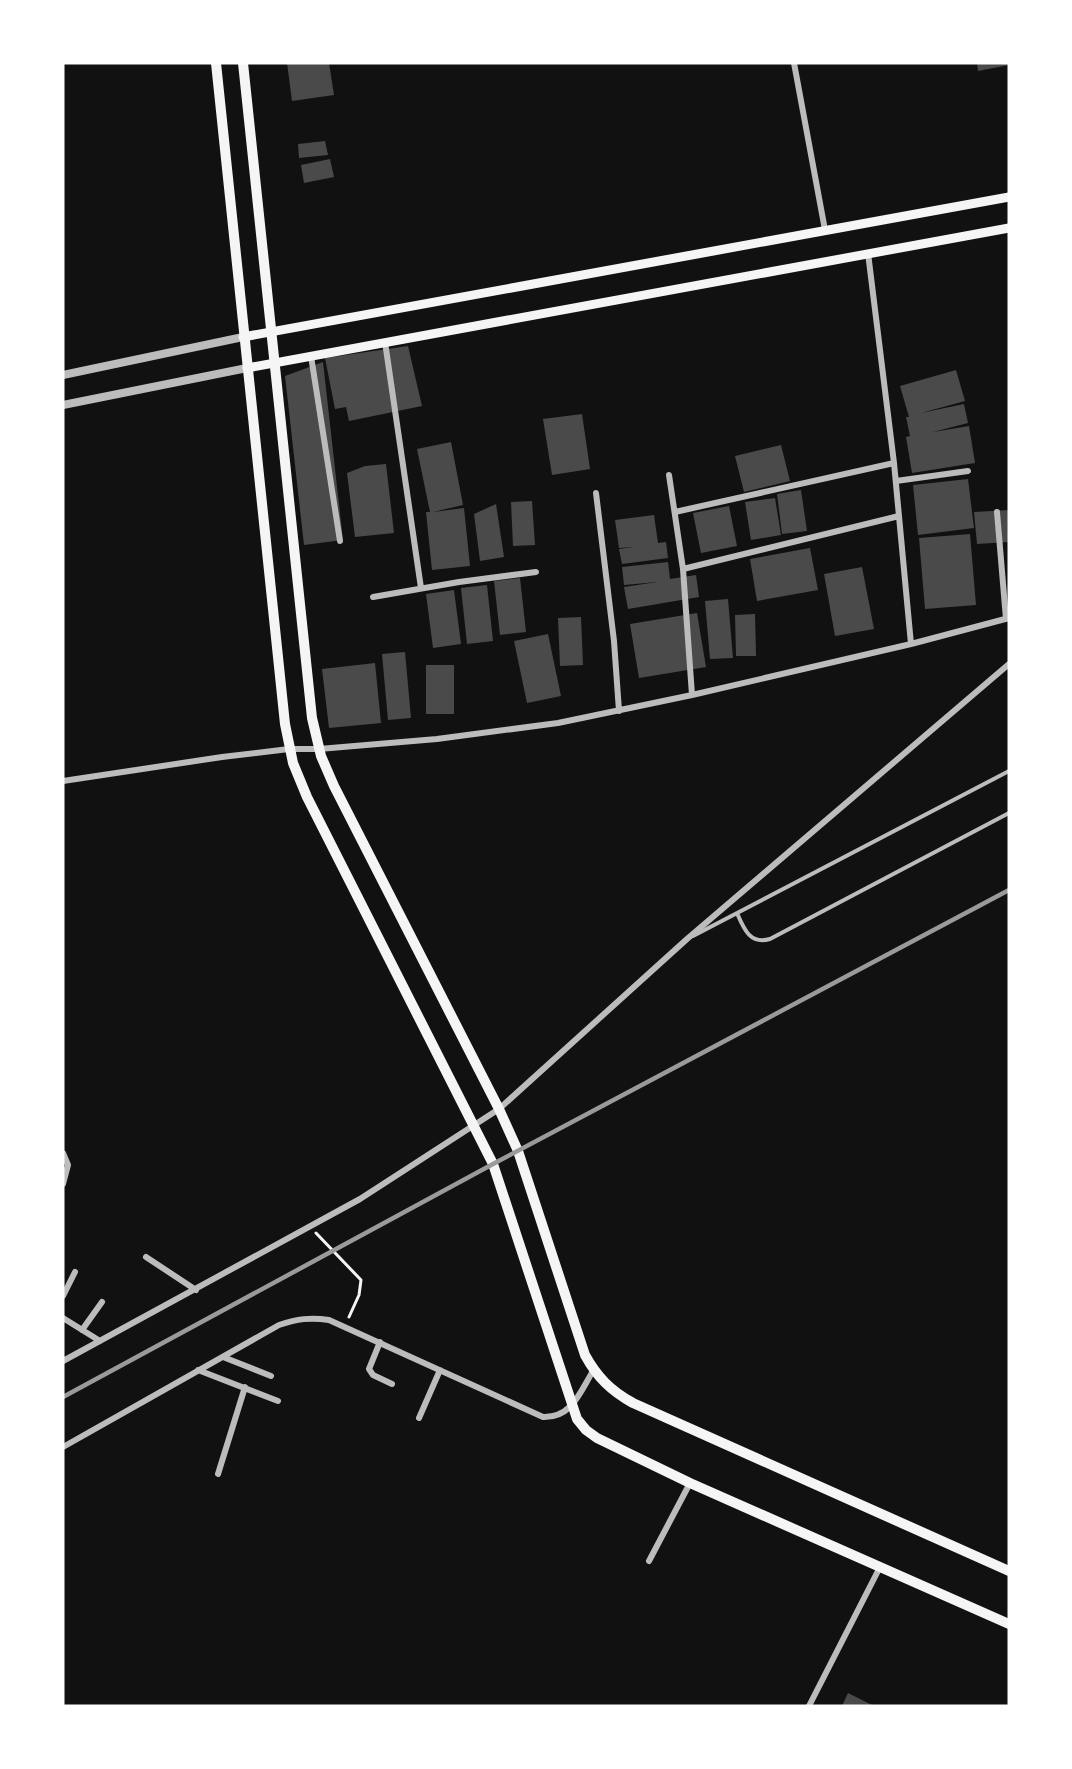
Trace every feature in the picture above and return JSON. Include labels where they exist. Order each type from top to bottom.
[{"type":"main road","points":[[216,63],[243,337],[289,749],[299,781],[493,1164],[572,1406],[581,1424],[597,1438],[690,1484],[1009,1624]]},
{"type":"main road","points":[[243,63],[312,718],[319,749],[334,786],[499,1109],[518,1151],[585,1355],[594,1371],[618,1395],[633,1403],[1009,1571]]},
{"type":"main road","points":[[243,337],[1009,197]]},
{"type":"main road","points":[[247,368],[1009,228]]},
{"type":"street","points":[[794,63],[825,230]]},
{"type":"street","points":[[868,253],[894,463],[912,644]]},
{"type":"street","points":[[63,375],[243,337]]},
{"type":"street","points":[[385,342],[421,588]]},
{"type":"street","points":[[311,356],[340,541]]},
{"type":"street","points":[[63,405],[247,368]]},
{"type":"street","points":[[675,512],[894,463]]},
{"type":"street","points":[[896,481],[969,471]]},
{"type":"street","points":[[669,475],[683,569],[692,695]]},
{"type":"street","points":[[596,493],[614,641],[619,711]]},
{"type":"street","points":[[63,781],[189,761],[289,749],[319,749],[498,732],[619,711],[692,695],[912,644],[1008,619],[997,512]]},
{"type":"street","points":[[683,569],[899,516]]},
{"type":"street","points":[[373,597],[536,572]]},
{"type":"street","points":[[63,1361],[310,1228],[360,1199],[499,1109],[687,939],[1009,664]]},
{"type":"street","points":[[63,1153],[68,1166],[63,1184]]},
{"type":"street","points":[[146,1257],[196,1290]]},
{"type":"street","points":[[63,1296],[75,1272]]},
{"type":"street","points":[[82,1330],[102,1302]]},
{"type":"street","points":[[63,1318],[100,1341]]},
{"type":"street","points":[[63,1447],[279,1325],[295,1319],[321,1318],[345,1326],[543,1416],[554,1417],[564,1413],[572,1406],[594,1371]]},
{"type":"street","points":[[380,1342],[369,1369],[373,1375],[392,1384]]},
{"type":"street","points":[[223,1357],[271,1376]]},
{"type":"street","points":[[198,1370],[279,1401]]},
{"type":"street","points":[[419,1418],[440,1370]]},
{"type":"street","points":[[219,1474],[245,1387]]},
{"type":"street","points":[[649,1561],[690,1484]]},
{"type":"street","points":[[809,1706],[880,1567]]},
{"type":"lane","points":[[687,939],[1009,771]]},
{"type":"lane","points":[[737,913],[750,937],[759,941],[770,939],[1009,813]]},
{"type":"path","points":[[310,1228],[361,1280],[359,1295],[345,1326]]},
{"type":"building","points":[[287,63],[329,63],[334,95],[292,101]]},
{"type":"building","points":[[977,63],[1009,63],[1009,65],[978,71]]},
{"type":"building","points":[[325,141],[328,155],[299,158],[298,144]]},
{"type":"building","points":[[330,159],[334,177],[304,183],[301,165]]},
{"type":"building","points":[[408,346],[422,406],[349,421],[346,407],[335,409],[325,358]]},
{"type":"building","points":[[323,362],[343,540],[304,545],[285,376]]},
{"type":"building","points":[[956,370],[965,401],[921,413],[964,404],[968,423],[933,432],[969,426],[975,463],[912,473],[906,437],[910,436],[906,417],[909,417],[900,386]]},
{"type":"building","points":[[582,414],[590,469],[552,475],[543,419]]},
{"type":"building","points":[[451,442],[463,505],[433,512],[464,508],[470,566],[432,570],[426,512],[430,512],[417,449]]},
{"type":"building","points":[[781,445],[790,481],[744,492],[735,456]]},
{"type":"building","points":[[386,464],[394,533],[355,537],[347,473],[365,466]]},
{"type":"building","points":[[968,479],[974,528],[918,535],[913,485]]},
{"type":"building","points":[[801,490],[807,531],[782,534],[777,494]]},
{"type":"building","points":[[775,498],[781,535],[751,540],[745,502]]},
{"type":"building","points":[[532,501],[535,545],[513,546],[511,502]]},
{"type":"building","points":[[496,504],[504,557],[480,561],[474,514]]},
{"type":"building","points":[[729,506],[737,546],[701,553],[693,513]]},
{"type":"building","points":[[1009,510],[1009,542],[977,544],[974,512]]},
{"type":"building","points":[[654,515],[658,543],[666,542],[668,558],[622,564],[619,549],[633,547],[619,548],[615,520]]},
{"type":"building","points":[[970,534],[976,605],[925,609],[919,538]]},
{"type":"building","points":[[810,548],[818,590],[757,601],[750,559]]},
{"type":"building","points":[[668,562],[670,579],[696,575],[699,597],[628,609],[624,587],[657,582],[624,585],[622,567]]},
{"type":"building","points":[[862,567],[874,629],[835,636],[824,574]]},
{"type":"building","points":[[520,578],[526,632],[500,635],[494,581]]},
{"type":"building","points":[[487,585],[493,641],[467,644],[461,588]]},
{"type":"building","points":[[454,590],[461,644],[433,648],[426,594]]},
{"type":"building","points":[[728,599],[733,658],[710,659],[705,601]]},
{"type":"building","points":[[697,613],[706,667],[639,678],[630,624]]},
{"type":"building","points":[[755,614],[756,656],[736,656],[735,615]]},
{"type":"building","points":[[581,617],[583,665],[560,666],[558,618]]},
{"type":"building","points":[[548,634],[561,696],[527,703],[514,641]]},
{"type":"building","points":[[405,652],[411,718],[388,720],[382,654]]},
{"type":"building","points":[[375,663],[381,723],[329,728],[322,669]]},
{"type":"building","points":[[426,665],[454,665],[454,714],[426,714]]},
{"type":"building","points":[[848,1693],[874,1706],[842,1706]]},
{"type":"railway","points":[[63,1397],[493,1164],[1009,890]]}]
